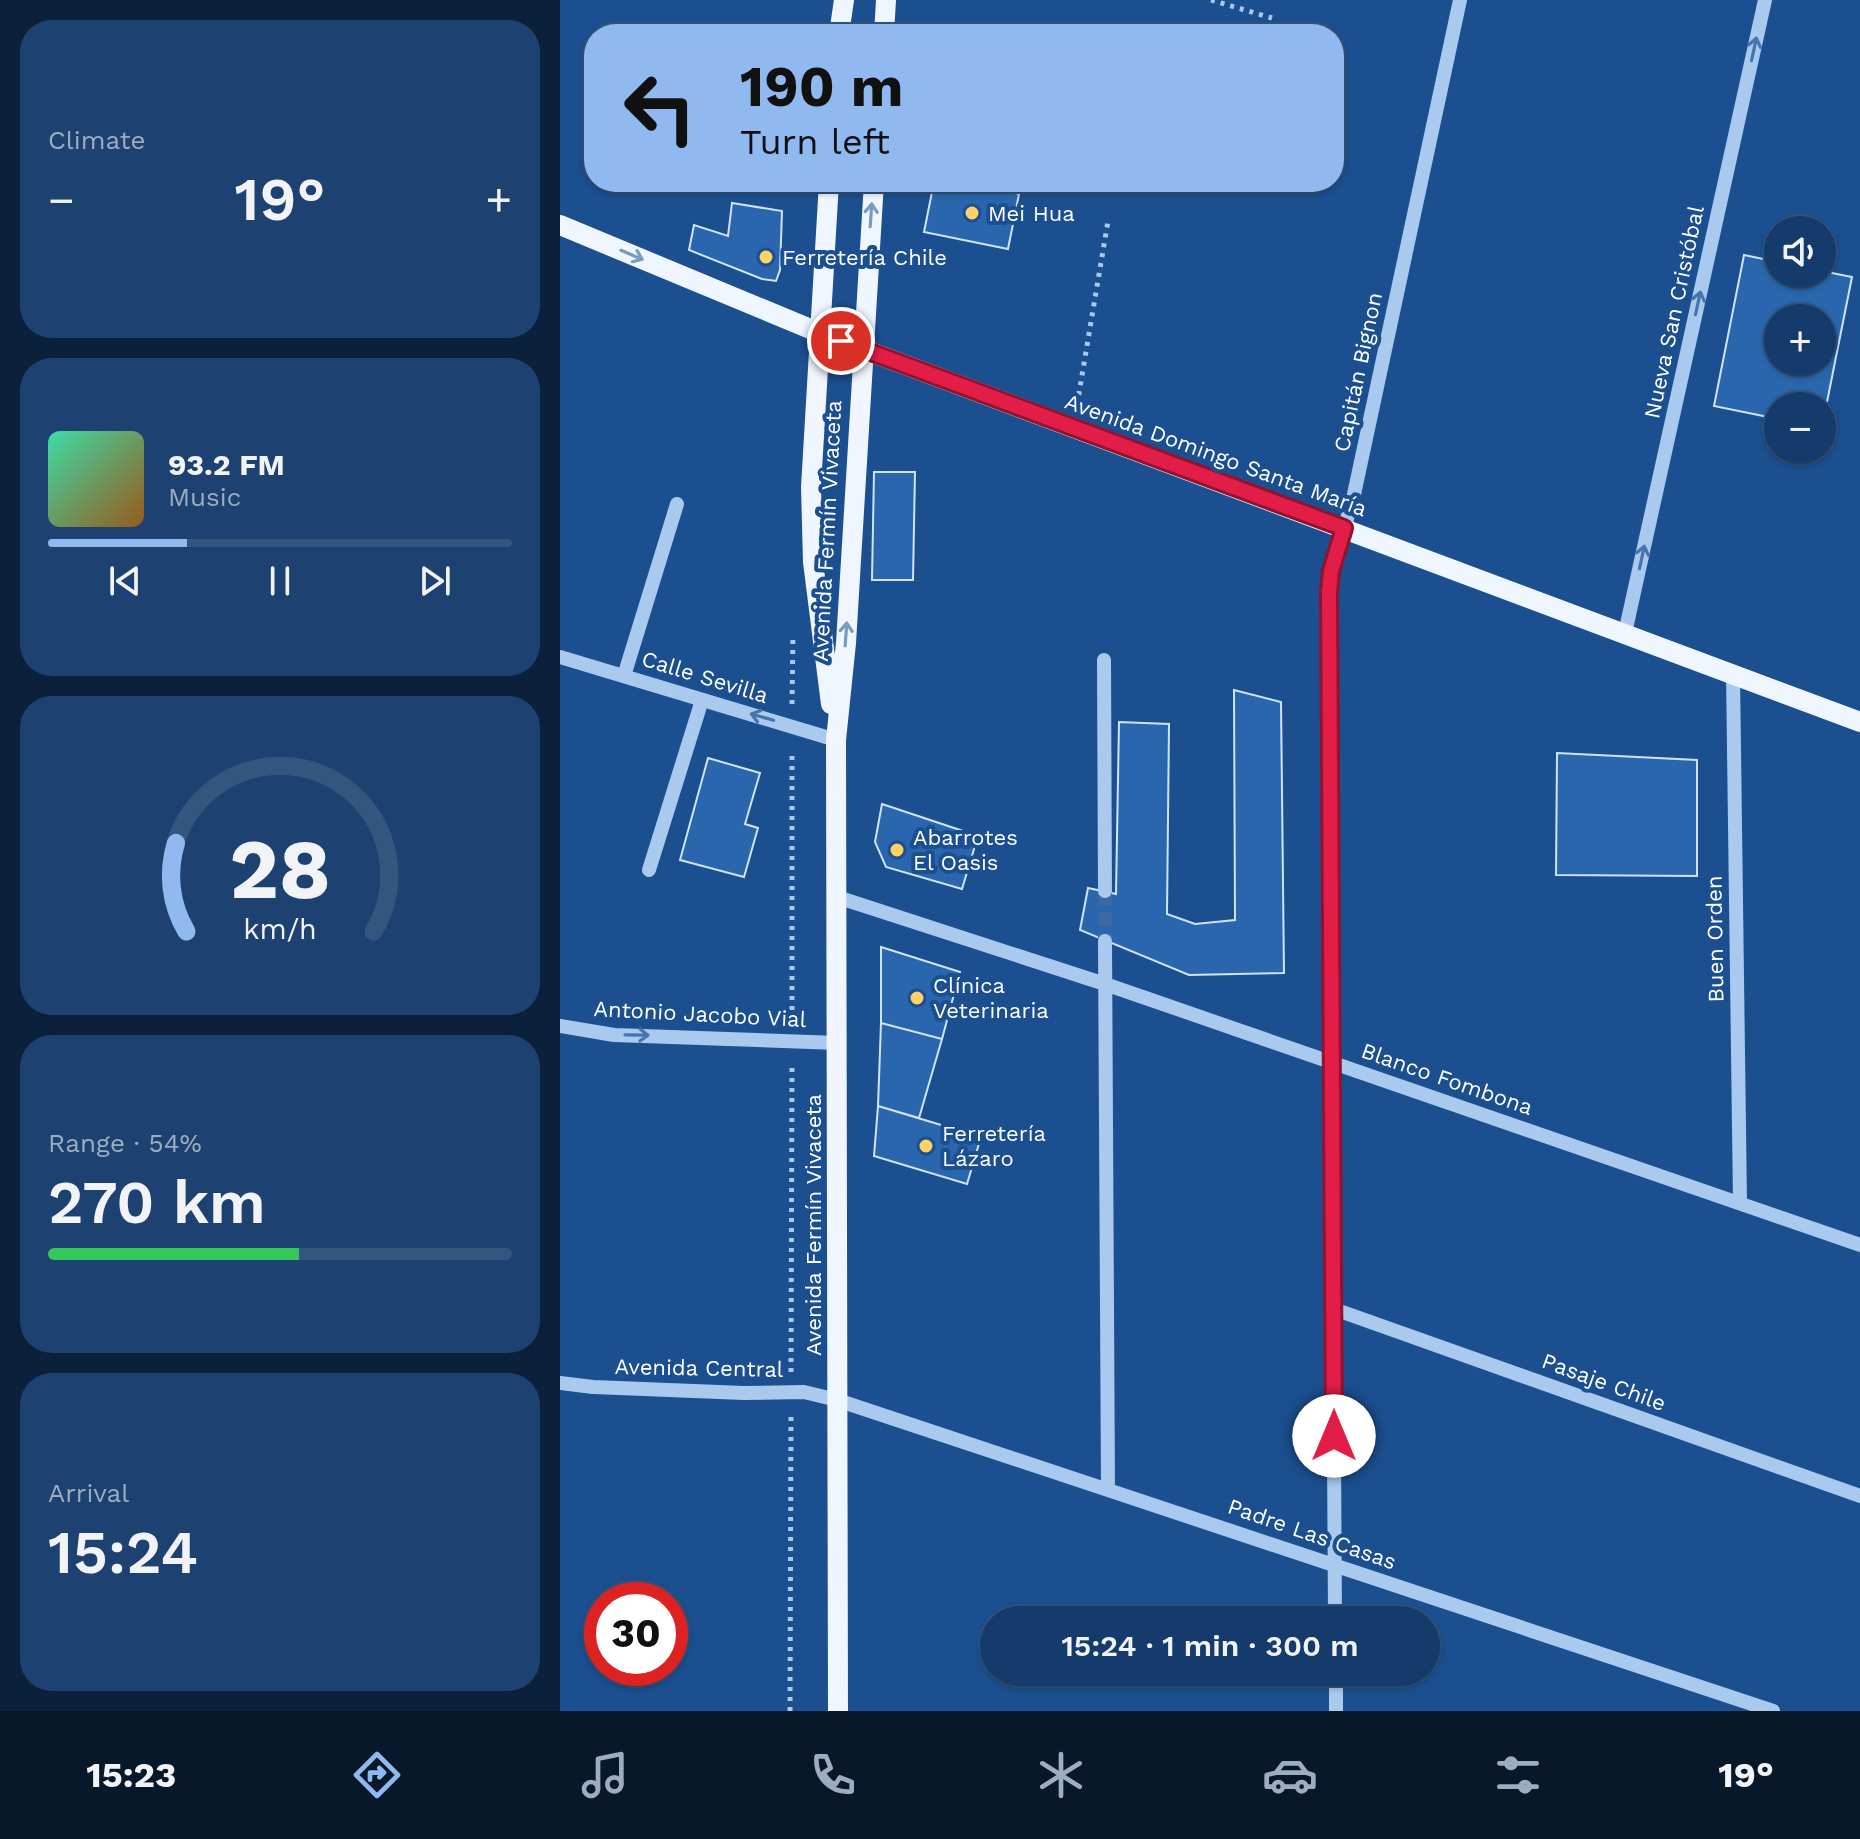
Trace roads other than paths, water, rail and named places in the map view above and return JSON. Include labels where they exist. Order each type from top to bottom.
[{"type":"main road","points":[[840,24],[844,0]]},
{"type":"main road","points":[[885,24],[886,0]]},
{"type":"main road","name":"Avenida Fermín Vivaceta","points":[[828,192],[811,487],[813,562],[836,740]]},
{"type":"main road","name":"Avenida Fermín Vivaceta","points":[[838,1711],[836,740],[846,643],[873,192]]},
{"type":"main road","name":"Avenida Domingo Santa María","points":[[560,225],[820,333],[1860,722]]},
{"type":"street","name":"Capitán Bignon","points":[[1335,1606],[1329,592],[1331,571],[1358,478],[1460,0]]},
{"type":"street","name":"Nueva San Cristóbal","points":[[1625,633],[1765,0]]},
{"type":"street","points":[[624,676],[677,504]]},
{"type":"street","name":"Calle Sevilla","points":[[560,657],[836,740]]},
{"type":"street","points":[[1104,660],[1105,891]]},
{"type":"street","name":"Buen Orden","points":[[1733,674],[1740,1203]]},
{"type":"street","points":[[649,870],[702,700]]},
{"type":"street","name":"Blanco Fombona","points":[[837,897],[1105,984],[1860,1245]]},
{"type":"street","points":[[1105,941],[1108,1489]]},
{"type":"street","name":"Antonio Jacobo Vial","points":[[560,1026],[614,1035],[838,1043]]},
{"type":"street","name":"Pasaje Chile","points":[[1334,1309],[1860,1496]]},
{"type":"street","name":"Avenida Central","points":[[560,1383],[744,1393],[804,1392],[837,1400]]},
{"type":"street","name":"Padre Las Casas","points":[[837,1400],[1773,1711]]},
{"type":"street","points":[[1336,1686],[1336,1711]]},
{"type":"tunnel","points":[[1105,891],[1105,941]]},
{"type":"place","name":"Mei Hua","points":[[972,213]]},
{"type":"place","name":"Ferretería Chile","points":[[766,257]]},
{"type":"place","name":"Abarrotes El Oasis","points":[[897,850]]},
{"type":"place","name":"Clínica Veterinaria","points":[[917,998]]},
{"type":"place","name":"Ferretería Lázaro","points":[[926,1146]]}]
